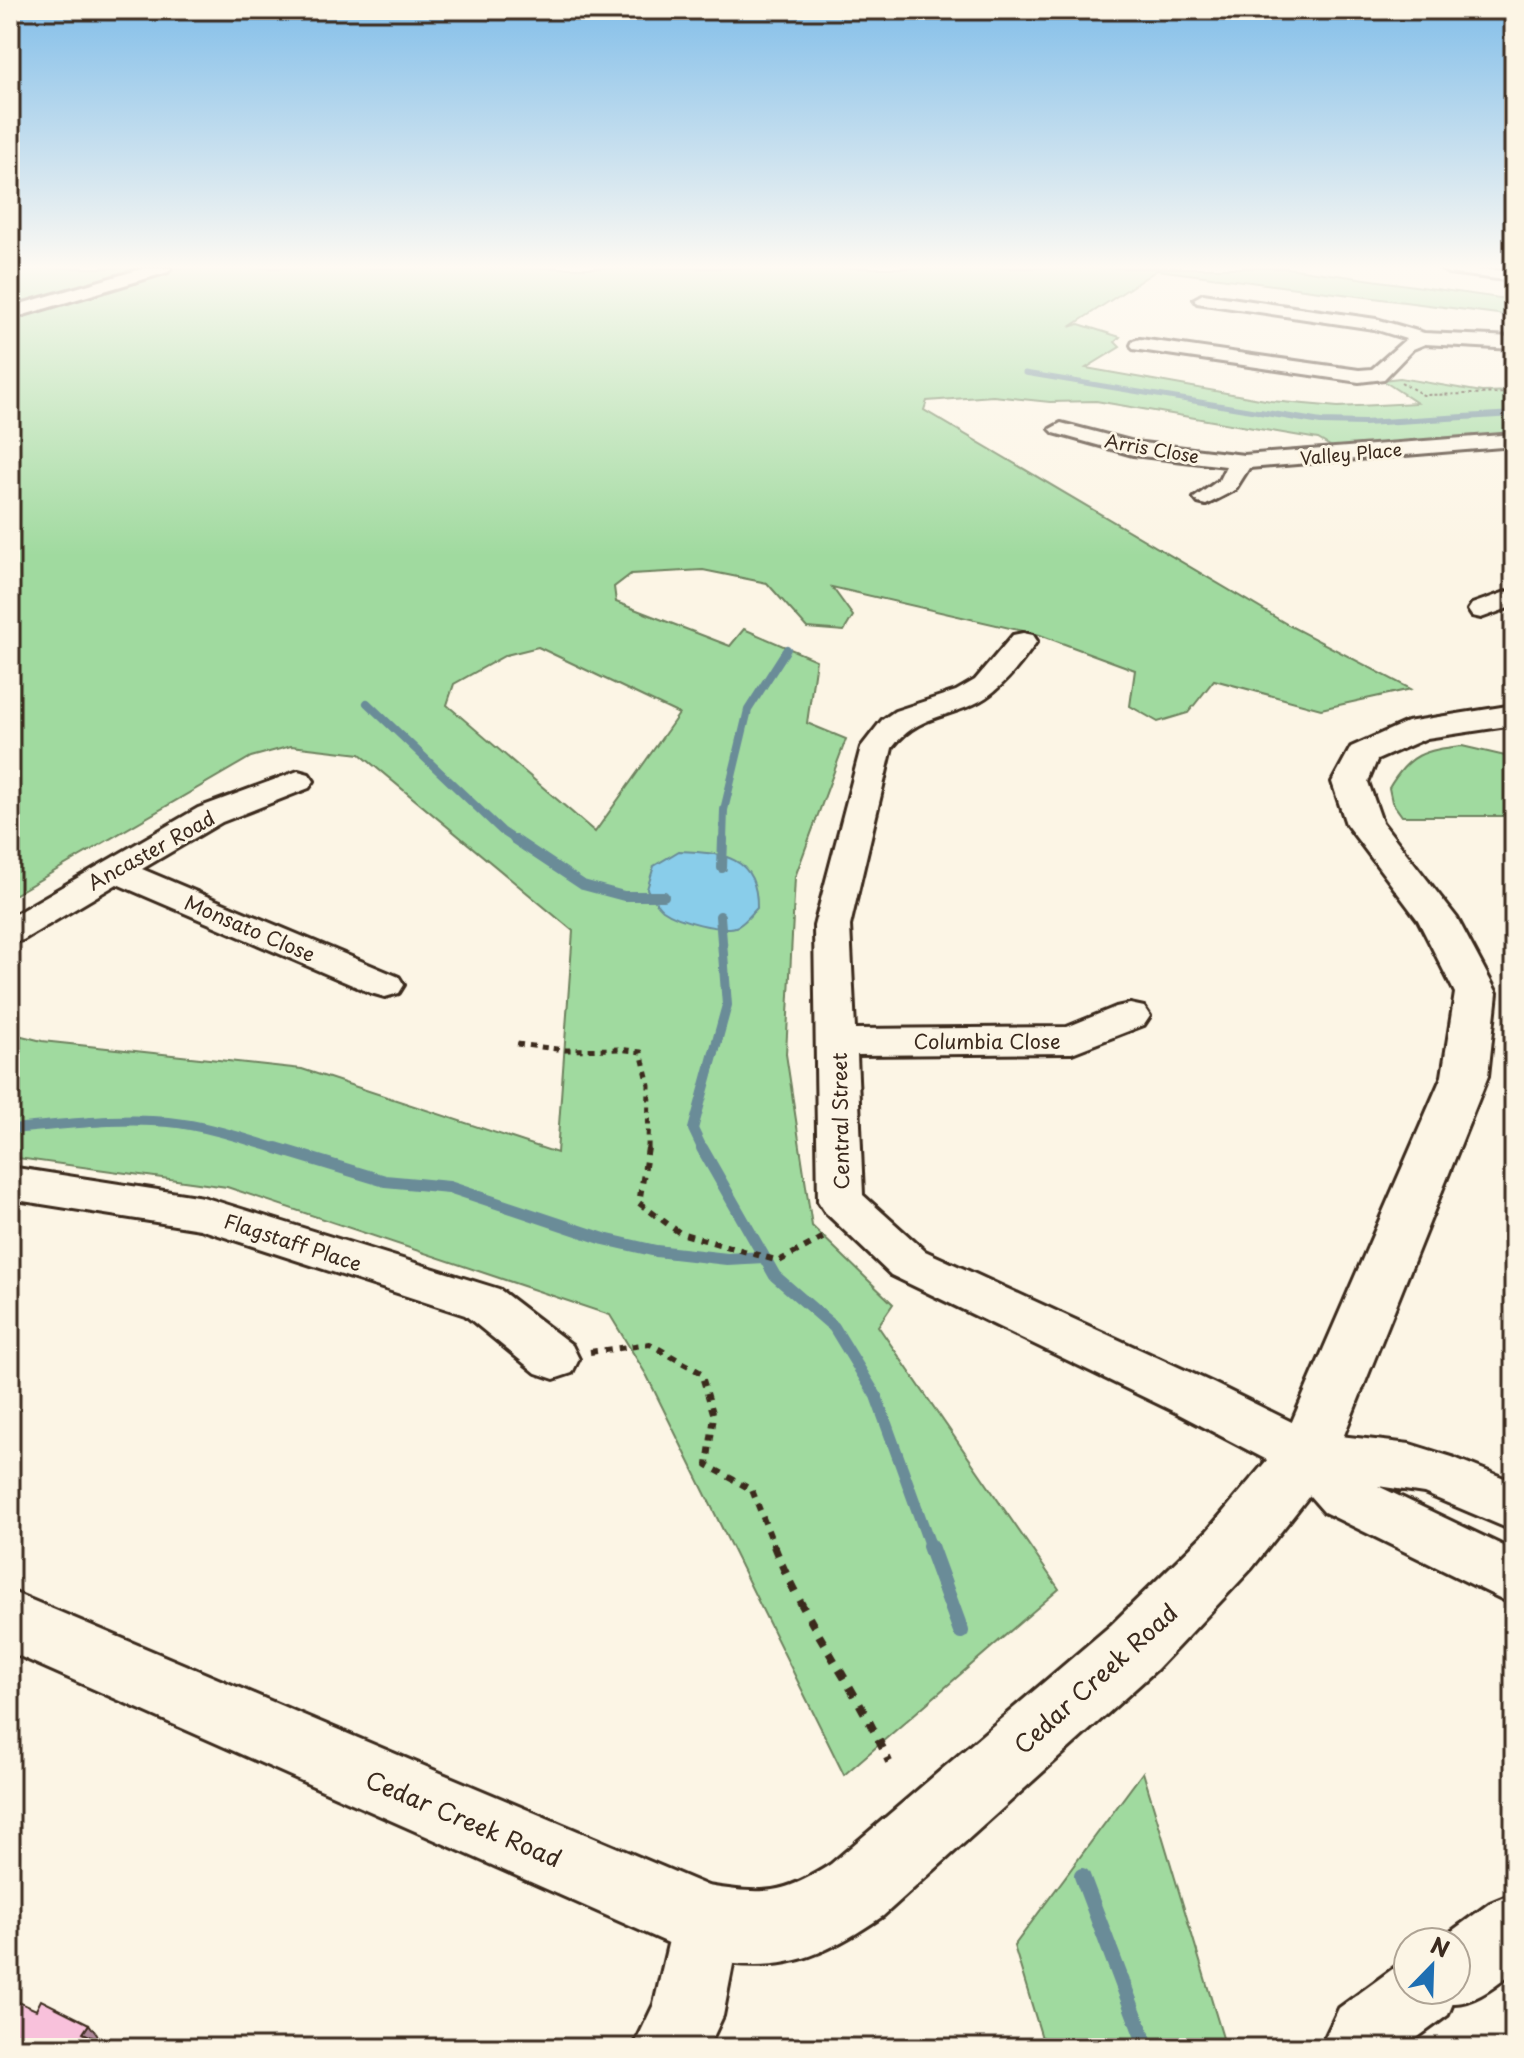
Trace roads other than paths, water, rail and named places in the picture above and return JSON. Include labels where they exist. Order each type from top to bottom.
[{"type":"street","points":[[1265,364],[1337,375],[1377,375],[1388,364]]},
{"type":"street","name":"Arris Close","points":[[1061,429],[1133,448],[1244,462]]},
{"type":"street","name":"Valley Place","points":[[1244,462],[1514,440]]},
{"type":"street","points":[[1206,498],[1227,487],[1236,478],[1238,465],[1244,462]]},
{"type":"street","points":[[1481,610],[1514,597]]},
{"type":"street","name":"Central Street","points":[[1023,641],[985,686],[966,697],[906,717],[893,726],[877,747],[832,926],[841,1201],[908,1263],[1195,1398],[1307,1455]]},
{"type":"street","name":"Cedar Creek Road","points":[[10,1621],[707,1923],[744,1930],[785,1929],[823,1914],[857,1890],[1134,1647],[1230,1549],[1307,1455],[1465,1076],[1476,993],[1437,918],[1364,824],[1350,782],[1363,754],[1419,729],[1514,715]]},
{"type":"street","name":"Ancaster Road","points":[[10,932],[210,815],[298,781]]},
{"type":"street","name":"Monsato Close","points":[[114,870],[385,985]]},
{"type":"street","name":"Columbia Close","points":[[838,1042],[1072,1040],[1130,1016]]},
{"type":"street","name":"Flagstaff Place","points":[[10,1183],[203,1213],[482,1302],[554,1359]]},
{"type":"street","points":[[1307,1455],[1422,1470],[1514,1507]]},
{"type":"street","points":[[1307,1455],[1343,1495],[1514,1579]]},
{"type":"street","points":[[669,2048],[687,2016],[707,1923]]},
{"type":"street","points":[[1472,1960],[1514,1927]]},
{"type":"street","points":[[1356,2048],[1364,2033],[1401,2006]]},
{"type":"water","points":[[679,851],[723,856],[744,867],[756,890],[757,908],[741,924],[731,928],[700,924],[663,910],[647,889],[654,866]]},
{"type":"waterway","points":[[1025,373],[1272,414]]},
{"type":"waterway","points":[[1260,412],[1321,422],[1364,423],[1514,414]]},
{"type":"waterway","points":[[723,841],[724,810],[748,710],[787,649]]},
{"type":"waterway","points":[[367,703],[502,831],[583,885],[624,896],[664,896]]},
{"type":"waterway","points":[[722,868],[723,839]]},
{"type":"waterway","points":[[702,1149],[693,1129],[727,1005],[720,916]]},
{"type":"waterway","points":[[10,1129],[110,1121],[169,1122],[212,1130],[282,1150]]},
{"type":"waterway","points":[[276,1148],[385,1181],[449,1187],[604,1239],[656,1251],[727,1259],[764,1257]]},
{"type":"waterway","points":[[702,1149],[775,1276],[834,1327],[876,1396],[931,1548]]},
{"type":"waterway","points":[[930,1546],[961,1631]]},
{"type":"waterway","points":[[1082,1876],[1147,2048]]}]
